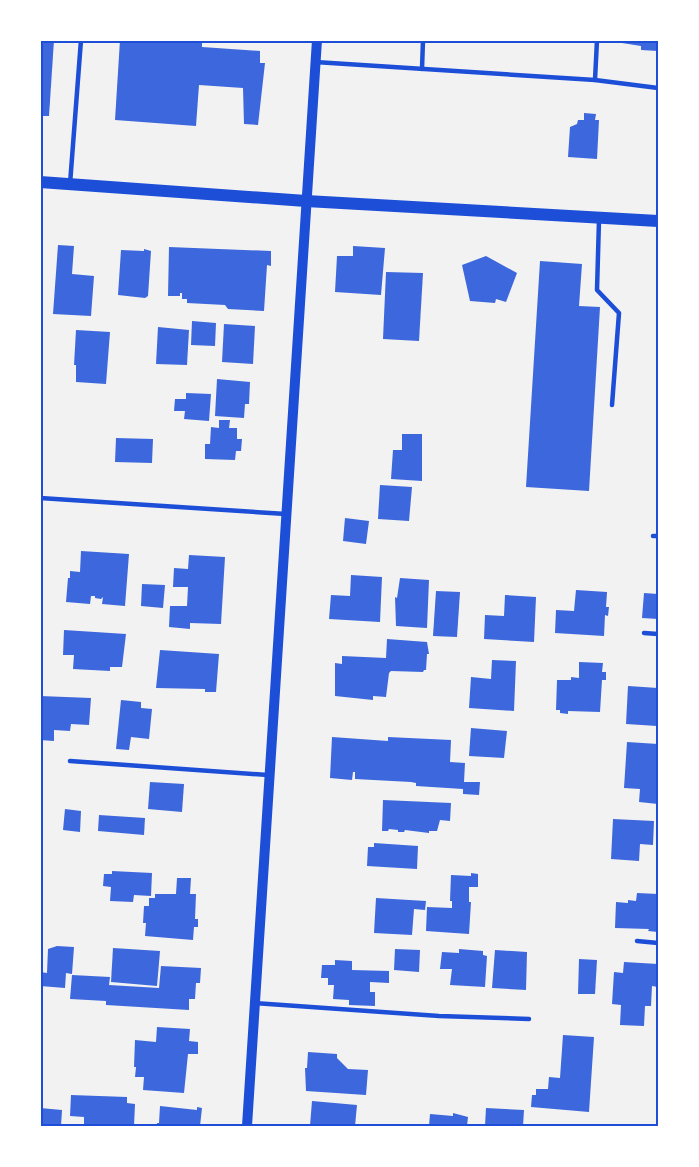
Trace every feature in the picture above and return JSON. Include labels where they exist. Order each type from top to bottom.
[{"type":"main road","points":[[40,182],[306,201],[658,221]]},
{"type":"street","points":[[246,1126],[317,40]]},
{"type":"lane","points":[[70,184],[81,40]]},
{"type":"lane","points":[[422,69],[423,40]]},
{"type":"lane","points":[[595,80],[597,40]]},
{"type":"lane","points":[[315,62],[595,80],[658,88]]},
{"type":"lane","points":[[599,218],[597,290],[619,313],[612,405]]},
{"type":"lane","points":[[40,498],[286,514]]},
{"type":"lane","points":[[644,633],[658,634]]},
{"type":"lane","points":[[70,760],[268,775]]},
{"type":"lane","points":[[637,941],[658,943]]},
{"type":"lane","points":[[254,1003],[439,1016],[529,1019]]},
{"type":"building","points":[[40,40],[54,40],[49,116],[40,116]]},
{"type":"building","points":[[120,40],[202,40],[202,47],[260,51],[260,63],[265,63],[258,125],[244,124],[243,88],[199,85],[196,126],[115,120]]},
{"type":"building","points":[[622,40],[658,40],[658,51],[641,50],[641,46],[622,43]]},
{"type":"building","points":[[584,113],[596,114],[595,120],[599,120],[597,159],[568,157],[570,127],[577,124],[578,120],[584,120]]},
{"type":"building","points":[[58,245],[74,246],[72,274],[94,276],[91,316],[53,314]]},
{"type":"building","points":[[353,246],[385,248],[381,295],[335,292],[337,256],[353,256]]},
{"type":"building","points":[[169,247],[271,251],[271,266],[267,265],[264,311],[228,309],[225,305],[187,303],[187,299],[182,299],[182,293],[180,296],[168,296]]},
{"type":"building","points":[[144,249],[151,251],[148,296],[145,298],[118,295],[121,250],[144,251]]},
{"type":"building","points":[[486,256],[517,273],[506,302],[496,299],[495,303],[470,301],[462,265]]},
{"type":"building","points":[[540,261],[582,264],[579,306],[600,307],[589,491],[526,487]]},
{"type":"building","points":[[386,272],[423,273],[419,341],[383,339]]},
{"type":"building","points":[[192,321],[216,323],[215,346],[191,345]]},
{"type":"building","points":[[224,324],[255,326],[253,364],[222,362]]},
{"type":"building","points":[[158,327],[189,330],[187,365],[156,364]]},
{"type":"building","points":[[76,330],[110,332],[106,384],[76,382],[76,365],[74,365]]},
{"type":"building","points":[[217,379],[250,382],[249,404],[245,404],[244,418],[215,416]]},
{"type":"building","points":[[186,393],[211,394],[209,421],[184,419],[185,411],[174,411],[175,399],[186,399]]},
{"type":"building","points":[[219,420],[230,420],[229,428],[237,428],[237,439],[242,439],[241,451],[236,451],[235,460],[205,459],[205,444],[210,444],[211,427],[219,428]]},
{"type":"building","points":[[402,434],[422,434],[422,481],[391,479],[393,450],[402,450]]},
{"type":"building","points":[[116,438],[153,439],[152,463],[115,462]]},
{"type":"building","points":[[380,485],[412,487],[409,521],[378,519]]},
{"type":"building","points":[[345,518],[369,521],[366,544],[343,541]]},
{"type":"building","points":[[81,551],[129,554],[125,606],[102,604],[103,597],[101,599],[95,596],[91,596],[90,604],[66,602],[70,571],[80,572]]},
{"type":"building","points":[[189,555],[225,557],[221,624],[190,623],[190,629],[169,627],[170,606],[187,606],[188,587],[173,587],[174,568],[188,569]]},
{"type":"building","points":[[351,575],[382,577],[380,622],[329,619],[331,595],[350,596]]},
{"type":"building","points":[[400,578],[429,580],[427,628],[396,626],[395,597],[397,598]]},
{"type":"building","points":[[142,584],[165,585],[163,608],[141,606]]},
{"type":"building","points":[[576,590],[607,592],[606,607],[609,607],[608,616],[605,615],[604,636],[555,633],[556,610],[574,611]]},
{"type":"building","points":[[436,591],[460,592],[457,637],[433,636]]},
{"type":"building","points":[[644,593],[658,594],[658,619],[642,618]]},
{"type":"building","points":[[505,595],[536,597],[534,642],[484,639],[485,615],[504,616]]},
{"type":"building","points":[[64,630],[126,634],[122,667],[110,667],[110,671],[73,669],[74,655],[63,655]]},
{"type":"building","points":[[387,639],[427,642],[429,654],[427,654],[426,670],[423,672],[391,671],[386,697],[373,696],[373,700],[335,696],[335,663],[342,664],[342,656],[386,658]]},
{"type":"building","points":[[160,650],[219,654],[216,692],[205,692],[205,689],[156,688]]},
{"type":"building","points":[[492,660],[516,661],[514,711],[469,708],[471,677],[491,679]]},
{"type":"building","points":[[579,662],[603,663],[602,672],[606,672],[606,680],[602,680],[600,712],[560,713],[560,710],[556,710],[557,680],[579,678]]},
{"type":"building","points":[[628,686],[658,688],[657,726],[626,724]]},
{"type":"building","points":[[40,696],[91,698],[89,725],[71,724],[70,731],[54,730],[54,741],[40,740]]},
{"type":"building","points":[[121,700],[141,702],[141,708],[152,709],[149,739],[131,737],[129,750],[116,749]]},
{"type":"building","points":[[471,728],[507,731],[504,758],[469,756]]},
{"type":"building","points":[[332,737],[388,741],[388,737],[451,740],[450,762],[465,763],[464,782],[480,782],[479,795],[463,794],[463,789],[416,786],[416,783],[411,782],[355,779],[355,772],[353,772],[352,780],[330,778]]},
{"type":"building","points":[[627,742],[658,744],[658,804],[639,802],[640,789],[624,788]]},
{"type":"building","points":[[150,782],[184,784],[182,812],[148,809]]},
{"type":"building","points":[[383,800],[451,803],[450,821],[440,820],[437,831],[429,831],[429,833],[405,830],[398,832],[398,830],[389,829],[382,831]]},
{"type":"building","points":[[65,809],[81,811],[80,832],[63,830]]},
{"type":"building","points":[[99,815],[145,818],[144,835],[98,831]]},
{"type":"building","points":[[613,819],[654,821],[653,845],[640,844],[639,861],[611,859]]},
{"type":"building","points":[[374,843],[418,846],[417,869],[367,866],[368,847],[374,847]]},
{"type":"building","points":[[112,871],[152,873],[151,896],[134,895],[133,902],[110,901],[111,887],[103,886],[104,874],[112,874]]},
{"type":"building","points":[[471,873],[478,874],[478,887],[469,887],[469,902],[471,902],[469,934],[426,931],[427,907],[452,908],[451,875],[471,876]]},
{"type":"building","points":[[177,878],[191,878],[190,894],[196,894],[195,919],[198,919],[198,927],[194,927],[193,940],[145,936],[144,906],[149,906],[149,898],[155,898],[155,894],[176,894]]},
{"type":"building","points":[[637,893],[658,894],[658,932],[648,931],[649,929],[615,928],[616,902],[636,901]]},
{"type":"building","points":[[376,898],[426,901],[425,910],[414,909],[412,935],[374,933]]},
{"type":"building","points":[[57,946],[74,947],[72,974],[66,973],[65,988],[40,986],[40,972],[47,973],[48,949]]},
{"type":"building","points":[[113,948],[160,951],[157,986],[111,982]]},
{"type":"building","points":[[395,949],[420,950],[419,972],[394,970]]},
{"type":"building","points":[[459,949],[483,951],[483,955],[487,956],[485,987],[450,985],[452,969],[440,969],[442,952],[459,953]]},
{"type":"building","points":[[495,950],[527,952],[526,990],[492,988]]},
{"type":"building","points":[[579,959],[597,960],[595,994],[578,994]]},
{"type":"building","points":[[335,960],[352,961],[352,970],[389,971],[389,983],[370,982],[370,992],[375,992],[375,1006],[349,1005],[349,1000],[333,999],[334,985],[328,985],[328,978],[321,978],[322,965],[335,965]]},
{"type":"building","points":[[624,962],[658,964],[658,987],[652,986],[651,1006],[645,1006],[644,1026],[620,1025],[621,1005],[612,1004],[614,972],[623,973]]},
{"type":"building","points":[[161,966],[201,968],[200,983],[196,983],[195,999],[189,999],[189,1010],[106,1005],[106,1001],[70,999],[72,975],[110,977],[109,985],[159,988]]},
{"type":"building","points":[[157,1027],[190,1029],[189,1041],[198,1042],[198,1054],[188,1054],[184,1093],[143,1090],[144,1077],[135,1077],[135,1040],[156,1042]]},
{"type":"building","points":[[563,1035],[594,1037],[589,1112],[531,1107],[532,1095],[536,1095],[536,1089],[548,1089],[549,1077],[560,1078]]},
{"type":"building","points":[[308,1052],[337,1054],[337,1058],[348,1069],[368,1070],[366,1095],[306,1091],[305,1068],[307,1068]]},
{"type":"building","points":[[71,1095],[127,1097],[127,1103],[135,1104],[134,1126],[84,1126],[84,1117],[70,1116]]},
{"type":"building","points":[[312,1101],[357,1105],[355,1126],[310,1126]]},
{"type":"building","points":[[160,1106],[197,1110],[197,1107],[202,1108],[200,1126],[157,1126]]},
{"type":"building","points":[[40,1108],[62,1110],[61,1126],[40,1126]]},
{"type":"building","points":[[486,1108],[524,1110],[523,1126],[485,1126]]},
{"type":"building","points":[[453,1113],[468,1117],[467,1126],[429,1126],[430,1114],[453,1116]]}]
